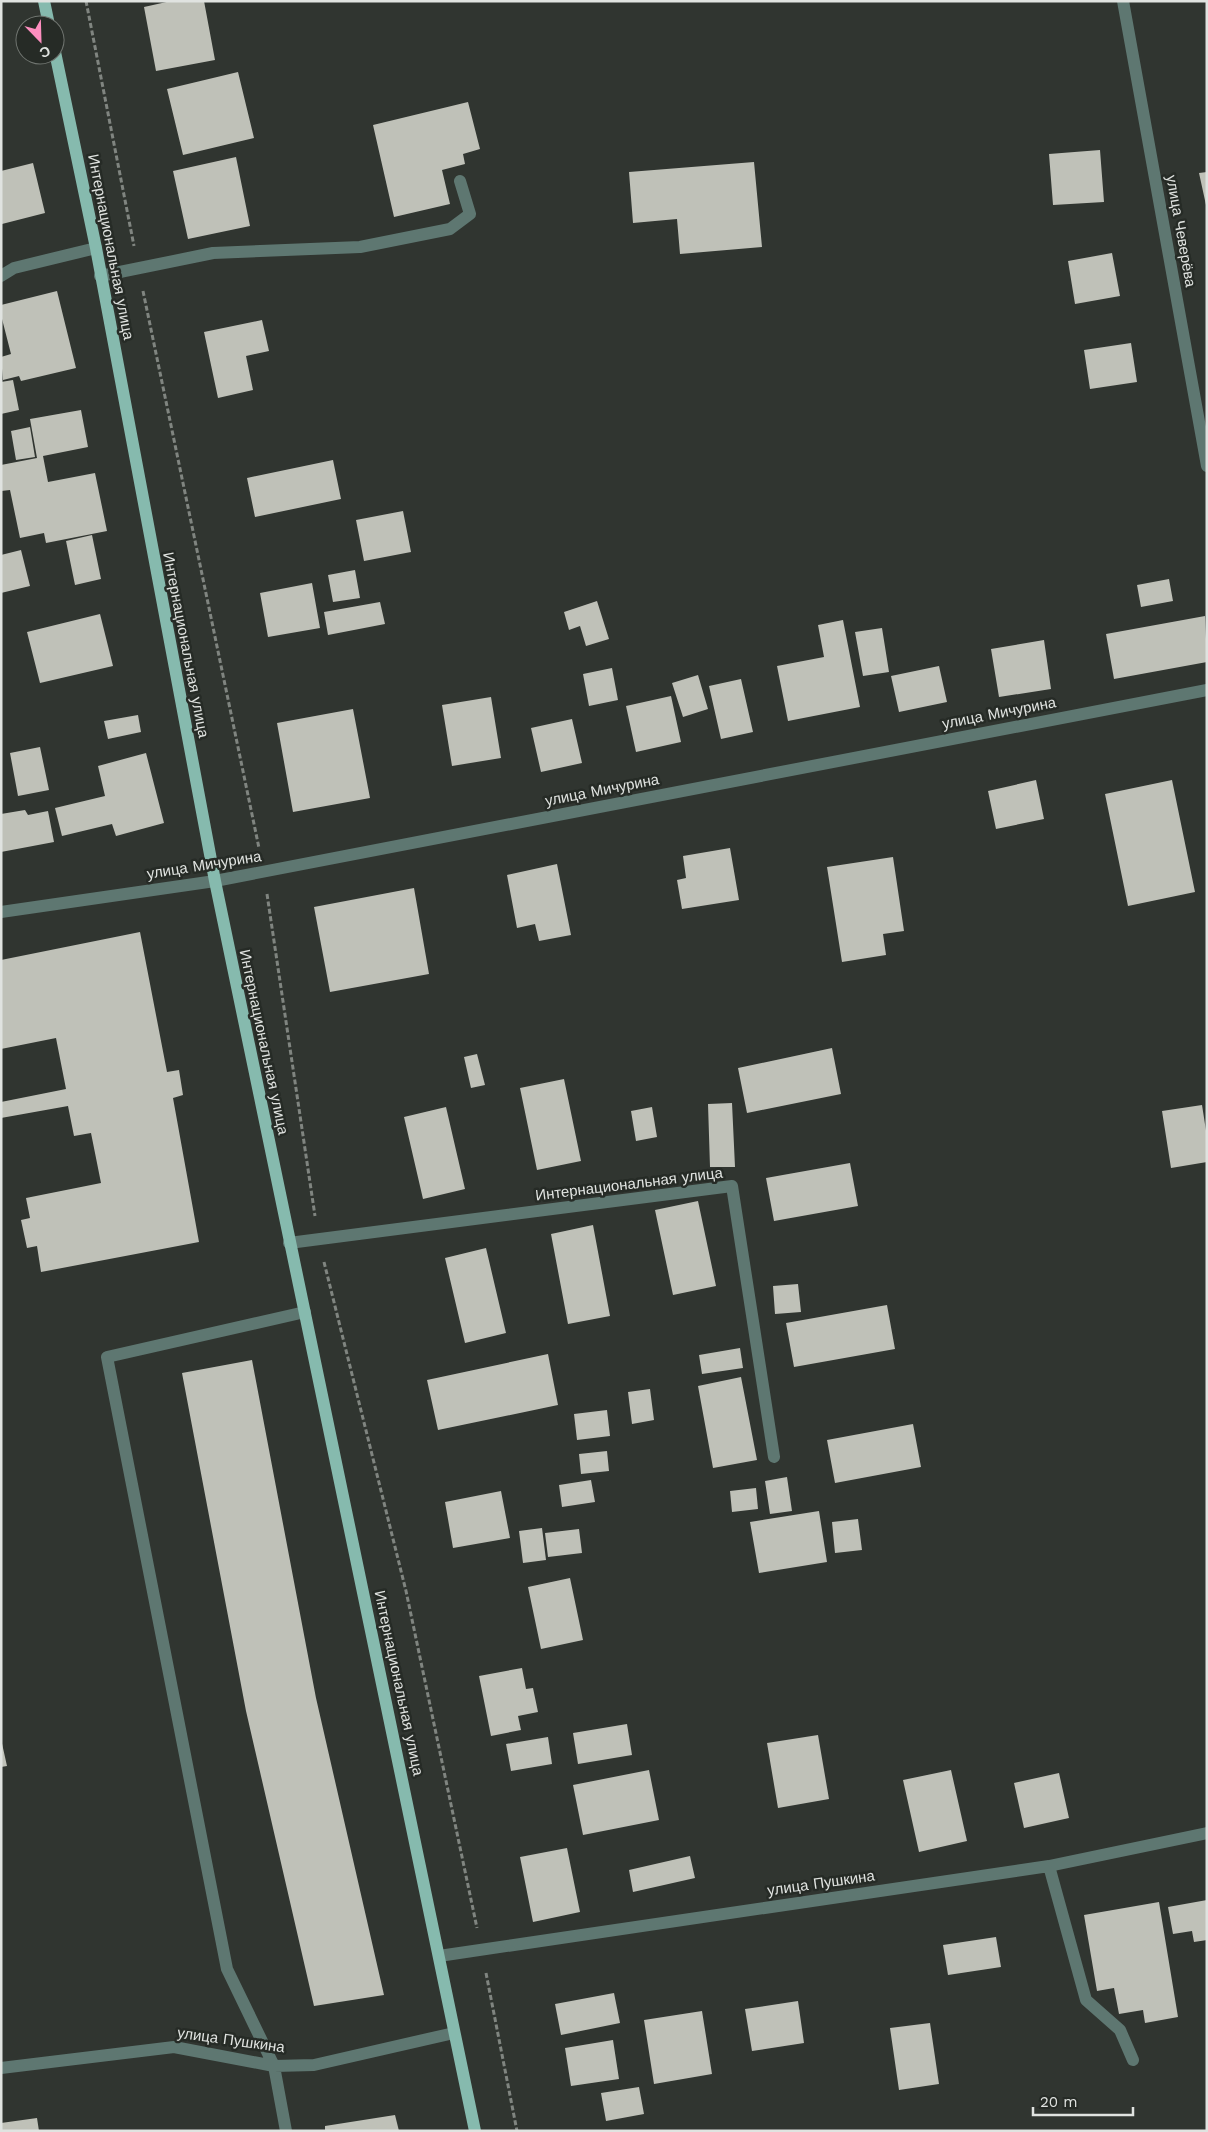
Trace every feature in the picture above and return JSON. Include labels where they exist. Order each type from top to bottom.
[{"type":"main road","points":[[44,1],[47,15]]},
{"type":"main road","name":"Интернациональная улица","points":[[58,65],[96,248],[215,881],[475,2131]]},
{"type":"street","name":"улица Чеверёва","points":[[1123,1],[1207,466]]},
{"type":"street","points":[[100,276],[213,253],[360,247],[450,229],[470,214],[460,181]]},
{"type":"street","points":[[1,276],[14,268],[96,248]]},
{"type":"street","name":"улица Мичурина","points":[[1,912],[215,881],[264,872],[1207,690]]},
{"type":"street","name":"Интернациональная улица","points":[[289,1243],[732,1186],[774,1457]]},
{"type":"street","points":[[286,2131],[274,2066],[227,1968],[107,1357],[305,1312]]},
{"type":"street","name":"улица Пушкина","points":[[439,1956],[1048,1866],[1207,1833]]},
{"type":"street","points":[[1048,1866],[1086,2000],[1120,2030],[1133,2060]]},
{"type":"street","name":"улица Пушкина","points":[[1,2068],[174,2047],[274,2066],[314,2064],[454,2033]]},
{"type":"path","points":[[86,1],[138,269],[264,872],[318,1240],[406,1591],[517,2131]]},
{"type":"building","points":[[171,1],[204,1],[215,60],[156,71],[144,7]]},
{"type":"building","points":[[238,72],[254,138],[183,155],[167,89]]},
{"type":"building","points":[[468,102],[480,149],[463,154],[465,164],[442,170],[450,204],[394,217],[373,125]]},
{"type":"building","points":[[1100,150],[1104,202],[1053,205],[1049,154]]},
{"type":"building","points":[[236,157],[250,226],[188,239],[173,171]]},
{"type":"building","points":[[754,162],[762,247],[680,254],[677,219],[633,223],[629,172]]},
{"type":"building","points":[[33,163],[45,213],[2,224],[1,171]]},
{"type":"building","points":[[1207,172],[1207,205],[1206,205],[1199,173]]},
{"type":"building","points":[[1112,253],[1120,296],[1075,304],[1068,261]]},
{"type":"building","points":[[57,291],[76,368],[21,381],[19,376],[3,380],[1,357],[11,354],[1,315],[1,305]]},
{"type":"building","points":[[262,320],[269,351],[246,356],[253,390],[218,398],[204,332]]},
{"type":"building","points":[[1131,343],[1137,382],[1090,389],[1084,350]]},
{"type":"building","points":[[13,380],[19,410],[1,414],[1,382]]},
{"type":"building","points":[[81,410],[88,447],[43,456],[48,482],[95,473],[107,531],[46,543],[44,533],[20,538],[10,490],[1,491],[1,465],[37,458],[30,419]]},
{"type":"building","points":[[30,427],[35,457],[16,460],[11,431]]},
{"type":"building","points":[[333,460],[341,499],[255,517],[247,478]]},
{"type":"building","points":[[403,511],[411,552],[364,561],[356,520]]},
{"type":"building","points":[[92,535],[101,579],[75,585],[66,541]]},
{"type":"building","points":[[21,550],[30,586],[1,593],[1,555]]},
{"type":"building","points":[[355,570],[360,598],[333,602],[328,575]]},
{"type":"building","points":[[1169,579],[1173,601],[1141,607],[1137,585]]},
{"type":"building","points":[[312,583],[320,628],[268,637],[260,593]]},
{"type":"building","points":[[597,601],[609,639],[586,646],[580,626],[569,630],[564,612]]},
{"type":"building","points":[[380,602],[385,624],[328,635],[324,612]]},
{"type":"building","points":[[100,614],[113,666],[40,683],[27,632]]},
{"type":"building","points":[[1205,616],[1207,662],[1114,679],[1106,634]]},
{"type":"building","points":[[843,620],[860,707],[788,721],[777,666],[824,657],[818,625]]},
{"type":"building","points":[[882,628],[889,672],[863,676],[855,632]]},
{"type":"building","points":[[1044,640],[1051,689],[999,697],[991,649]]},
{"type":"building","points":[[939,666],[947,702],[899,712],[891,676]]},
{"type":"building","points":[[612,668],[618,700],[589,706],[583,674]]},
{"type":"building","points":[[698,675],[708,709],[683,717],[672,683]]},
{"type":"building","points":[[741,679],[753,732],[721,739],[709,686]]},
{"type":"building","points":[[671,696],[681,742],[636,752],[626,706]]},
{"type":"building","points":[[491,697],[501,758],[452,766],[442,705]]},
{"type":"building","points":[[353,709],[370,798],[293,812],[277,723]]},
{"type":"building","points":[[138,715],[141,732],[108,739],[104,721]]},
{"type":"building","points":[[572,719],[582,763],[541,772],[531,728]]},
{"type":"building","points":[[40,747],[49,790],[18,796],[10,753]]},
{"type":"building","points":[[146,753],[164,823],[116,836],[112,824],[62,836],[55,808],[105,796],[98,766]]},
{"type":"building","points":[[1036,780],[1044,819],[996,829],[988,791]]},
{"type":"building","points":[[1172,780],[1195,892],[1128,906],[1105,794]]},
{"type":"building","points":[[25,810],[28,815],[48,811],[54,842],[1,852],[1,814]]},
{"type":"building","points":[[730,848],[739,900],[682,909],[677,880],[686,878],[683,856]]},
{"type":"building","points":[[893,857],[904,931],[883,934],[886,955],[842,962],[827,867]]},
{"type":"building","points":[[557,864],[571,935],[539,941],[535,924],[517,928],[507,875]]},
{"type":"building","points":[[414,888],[429,974],[330,992],[314,907]]},
{"type":"building","points":[[140,932],[167,1072],[179,1070],[183,1095],[173,1098],[199,1242],[41,1272],[37,1246],[27,1248],[21,1220],[30,1218],[26,1198],[101,1183],[91,1133],[74,1136],[68,1106],[1,1118],[1,1102],[66,1089],[56,1038],[1,1049],[1,960]]},
{"type":"building","points":[[832,1048],[841,1094],[747,1113],[738,1068]]},
{"type":"building","points":[[477,1054],[485,1085],[471,1088],[464,1057]]},
{"type":"building","points":[[564,1079],[581,1161],[537,1170],[520,1088]]},
{"type":"building","points":[[732,1103],[735,1167],[710,1167],[708,1104]]},
{"type":"building","points":[[1202,1105],[1207,1137],[1207,1162],[1171,1168],[1162,1111]]},
{"type":"building","points":[[446,1107],[465,1189],[423,1199],[404,1117]]},
{"type":"building","points":[[652,1107],[657,1137],[636,1141],[631,1111]]},
{"type":"building","points":[[850,1163],[858,1206],[774,1221],[766,1178]]},
{"type":"building","points":[[698,1201],[716,1286],[673,1295],[655,1210]]},
{"type":"building","points":[[593,1225],[610,1316],[568,1324],[551,1234]]},
{"type":"building","points":[[486,1248],[506,1333],[465,1343],[445,1258]]},
{"type":"building","points":[[798,1284],[801,1312],[775,1314],[773,1286]]},
{"type":"building","points":[[887,1305],[895,1349],[794,1367],[786,1323]]},
{"type":"building","points":[[740,1348],[743,1368],[702,1374],[699,1355]]},
{"type":"building","points":[[548,1354],[558,1405],[438,1430],[427,1380]]},
{"type":"building","points":[[252,1360],[316,1698],[384,1995],[314,2006],[246,1711],[182,1373]]},
{"type":"building","points":[[741,1377],[757,1460],[713,1468],[698,1386]]},
{"type":"building","points":[[650,1389],[654,1420],[632,1424],[628,1392]]},
{"type":"building","points":[[607,1410],[610,1436],[577,1440],[574,1414]]},
{"type":"building","points":[[913,1424],[921,1467],[835,1483],[827,1440]]},
{"type":"building","points":[[607,1451],[609,1471],[581,1474],[579,1454]]},
{"type":"building","points":[[787,1477],[792,1511],[770,1514],[765,1481]]},
{"type":"building","points":[[591,1480],[595,1502],[562,1507],[559,1485]]},
{"type":"building","points":[[756,1488],[758,1509],[732,1512],[730,1491]]},
{"type":"building","points":[[501,1491],[510,1538],[453,1548],[445,1502]]},
{"type":"building","points":[[819,1511],[827,1562],[759,1573],[750,1522]]},
{"type":"building","points":[[858,1519],[862,1550],[835,1553],[832,1522]]},
{"type":"building","points":[[542,1528],[546,1560],[523,1563],[519,1531]]},
{"type":"building","points":[[579,1529],[582,1553],[548,1557],[545,1533]]},
{"type":"building","points":[[570,1578],[583,1640],[541,1649],[528,1587]]},
{"type":"building","points":[[522,1668],[526,1689],[533,1688],[538,1712],[518,1716],[521,1730],[491,1736],[479,1676]]},
{"type":"building","points":[[627,1724],[632,1755],[578,1764],[573,1733]]},
{"type":"building","points":[[818,1735],[829,1799],[778,1808],[767,1743]]},
{"type":"building","points":[[548,1737],[552,1764],[511,1771],[506,1744]]},
{"type":"building","points":[[1,1739],[7,1766],[1,1767]]},
{"type":"building","points":[[649,1770],[659,1820],[583,1835],[573,1785]]},
{"type":"building","points":[[951,1770],[967,1841],[919,1852],[903,1780]]},
{"type":"building","points":[[1059,1773],[1069,1818],[1024,1828],[1014,1783]]},
{"type":"building","points":[[567,1848],[580,1912],[533,1922],[520,1857]]},
{"type":"building","points":[[690,1856],[695,1878],[633,1892],[629,1870]]},
{"type":"building","points":[[1207,1900],[1207,1940],[1194,1942],[1192,1931],[1173,1934],[1168,1907]]},
{"type":"building","points":[[1159,1902],[1178,2017],[1145,2023],[1143,2010],[1119,2014],[1114,1988],[1097,1991],[1084,1915]]},
{"type":"building","points":[[996,1937],[1001,1967],[948,1975],[943,1945]]},
{"type":"building","points":[[614,1993],[620,2023],[561,2035],[555,2004]]},
{"type":"building","points":[[798,2001],[804,2043],[752,2051],[745,2009]]},
{"type":"building","points":[[702,2011],[712,2074],[654,2084],[644,2020]]},
{"type":"building","points":[[930,2023],[939,2084],[899,2090],[890,2028]]},
{"type":"building","points":[[613,2040],[619,2079],[571,2086],[565,2048]]},
{"type":"building","points":[[639,2087],[644,2114],[606,2121],[601,2093]]},
{"type":"building","points":[[395,2115],[399,2131],[325,2131],[325,2126]]},
{"type":"building","points":[[37,2118],[39,2131],[1,2131],[1,2123]]}]
